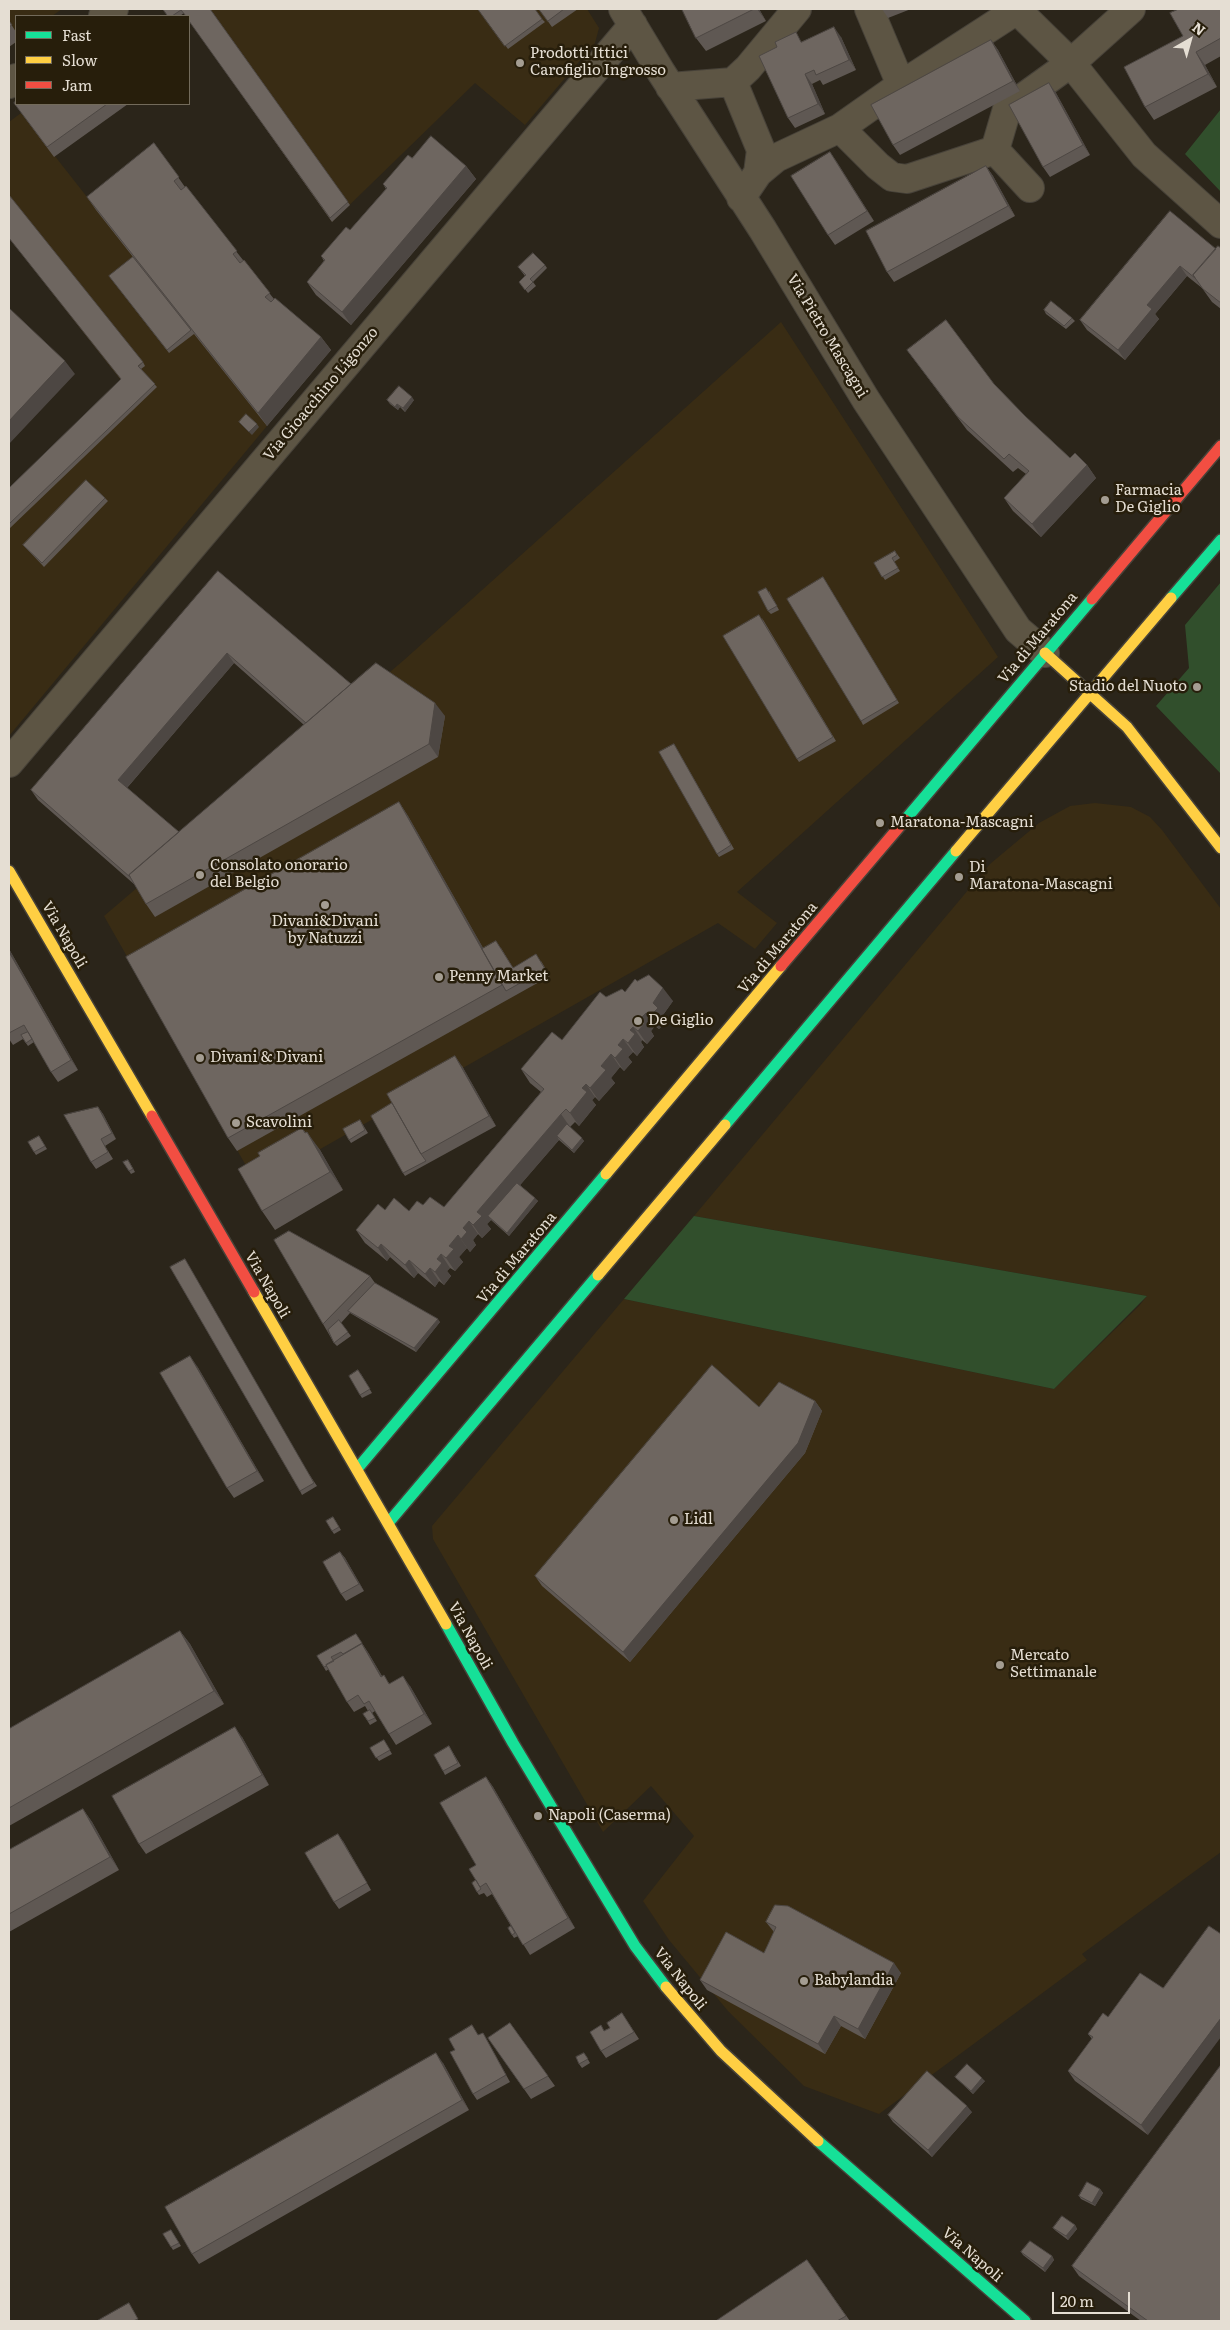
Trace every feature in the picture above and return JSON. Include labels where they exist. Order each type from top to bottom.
[{"type":"main road","name":"Via di Maratona","points":[[357,1469],[791,958],[1045,653],[1221,446]]},
{"type":"main road","points":[[389,1522],[1221,540]]},
{"type":"main road","points":[[1045,653],[1127,727],[1221,848]]},
{"type":"main road","name":"Via Napoli","points":[[9,870],[389,1522],[495,1710],[635,1946],[674,1998],[713,2043],[786,2113],[1025,2321]]},
{"type":"street","points":[[670,87],[733,82],[748,68],[797,9]]},
{"type":"street","points":[[868,9],[901,84]]},
{"type":"street","points":[[741,198],[758,173],[776,158],[840,128],[901,84],[1017,9],[1071,63],[1144,155],[1221,224]]},
{"type":"street","points":[[995,150],[1006,109],[1071,63],[1131,9]]},
{"type":"street","name":"Via Pietro Mascagni","points":[[628,17],[866,400],[1018,630],[1045,653]]},
{"type":"street","name":"Via Gioacchino Ligonzo","points":[[9,763],[628,17]]},
{"type":"street","points":[[733,82],[761,150],[758,173]]},
{"type":"street","points":[[840,128],[892,178],[907,179],[995,150]]},
{"type":"street","points":[[995,150],[1030,188]]},
{"type":"shaded area","points":[[9,9],[62,9],[53,15],[15,15],[15,43],[9,47]]},
{"type":"shaded area","points":[[180,9],[587,9],[599,28],[595,43],[525,125],[475,83],[332,222],[190,22],[190,15],[185,15]]},
{"type":"shaded area","points":[[21,113],[267,426],[9,736],[9,494],[123,383],[9,238],[9,122]]},
{"type":"shaded area","points":[[781,322],[998,657],[737,892],[777,923],[755,949],[718,923],[257,1185],[104,916],[404,660]]},
{"type":"shaded area","points":[[1095,803],[1131,807],[1150,817],[1162,830],[1221,909],[1221,1852],[1082,1954],[1087,1960],[879,2114],[804,2086],[728,2011],[669,1940],[643,1901],[694,1836],[651,1786],[603,1832],[433,1539],[432,1526],[624,1299],[1054,1389],[1139,1306],[1147,1296],[694,1216],[990,864],[1039,823],[1070,806]]},
{"type":"green space","points":[[1221,109],[1221,192],[1185,154]]},
{"type":"green space","name":"Stadio del Nuoto","points":[[1221,582],[1221,774],[1156,706],[1189,668],[1185,625]]},
{"type":"green space","points":[[694,1216],[1147,1296],[1054,1389],[624,1299]]},
{"type":"building","points":[[163,9],[210,9],[348,202],[330,218],[190,22],[190,15],[185,15],[181,10],[174,15],[167,15]]},
{"type":"building","points":[[478,9],[535,9],[542,19],[505,46]]},
{"type":"building","points":[[539,9],[564,9],[548,21]]},
{"type":"building","points":[[682,9],[754,9],[696,38]]},
{"type":"building","points":[[1179,9],[1221,9],[1221,38],[1196,52],[1208,74],[1145,107],[1124,67],[1183,36],[1170,13]]},
{"type":"building","points":[[834,27],[849,60],[816,75],[814,70],[805,74],[818,104],[788,118],[759,56],[777,47],[775,42],[796,32],[801,42]]},
{"type":"building","points":[[991,40],[1013,81],[893,145],[871,105]]},
{"type":"building","points":[[1049,83],[1083,145],[1043,167],[1009,105]]},
{"type":"building","points":[[16,105],[106,105],[47,147]]},
{"type":"building","points":[[431,136],[466,166],[342,312],[307,282],[325,260],[321,256],[346,227],[350,230],[387,188],[383,184],[408,155],[412,158]]},
{"type":"building","points":[[154,143],[179,177],[174,181],[181,190],[186,186],[237,251],[233,254],[240,263],[244,260],[270,293],[265,297],[271,302],[275,298],[321,337],[258,413],[87,197]]},
{"type":"building","points":[[830,152],[867,211],[828,235],[791,176]]},
{"type":"building","points":[[986,166],[1008,206],[887,272],[866,231]]},
{"type":"building","points":[[9,195],[143,362],[138,366],[155,384],[9,524],[9,488],[121,379],[9,238]]},
{"type":"building","points":[[1170,211],[1216,249],[1193,275],[1195,278],[1180,266],[1147,305],[1152,309],[1118,350],[1080,320]]},
{"type":"building","points":[[1218,246],[1221,248],[1221,303],[1203,289],[1193,275]]},
{"type":"building","points":[[533,253],[545,265],[530,279],[533,282],[525,290],[519,282],[526,275],[518,267]]},
{"type":"building","points":[[133,257],[191,330],[167,350],[109,276]]},
{"type":"building","points":[[1051,301],[1072,318],[1064,326],[1044,310]]},
{"type":"building","points":[[9,308],[65,361],[9,421]]},
{"type":"building","points":[[946,320],[994,384],[1025,416],[1070,458],[1075,453],[1087,465],[1032,524],[1004,498],[1029,471],[1009,454],[1004,459],[958,417],[907,350]]},
{"type":"building","points":[[399,386],[412,397],[403,408],[397,404],[395,407],[387,400]]},
{"type":"building","points":[[246,414],[257,424],[249,432],[239,422]]},
{"type":"building","points":[[86,480],[105,498],[42,563],[23,545]]},
{"type":"building","points":[[895,551],[897,555],[892,558],[898,568],[882,577],[874,563]]},
{"type":"building","points":[[218,571],[351,684],[306,723],[227,653],[118,780],[179,832],[129,875],[130,877],[31,790]]},
{"type":"building","points":[[823,577],[897,700],[861,721],[787,599]]},
{"type":"building","points":[[766,588],[777,606],[768,611],[758,592]]},
{"type":"building","points":[[759,615],[833,737],[797,759],[723,636]]},
{"type":"building","points":[[376,663],[435,703],[429,744],[146,904],[129,875]]},
{"type":"building","points":[[674,744],[731,845],[717,854],[659,752]]},
{"type":"building","points":[[399,802],[502,985],[228,1138],[126,957]]},
{"type":"building","points":[[496,941],[513,968],[536,954],[545,969],[506,991],[482,949]]},
{"type":"building","points":[[9,952],[71,1060],[51,1072],[24,1025],[9,1033]]},
{"type":"building","points":[[649,975],[663,988],[653,1003],[658,1008],[650,1016],[646,1013],[640,1019],[645,1023],[638,1031],[633,1027],[630,1030],[635,1034],[628,1043],[623,1039],[618,1045],[623,1049],[615,1058],[611,1054],[601,1066],[606,1070],[590,1088],[586,1084],[582,1088],[587,1092],[570,1113],[566,1109],[561,1114],[477,1212],[482,1216],[473,1225],[469,1221],[463,1228],[467,1232],[461,1239],[458,1235],[449,1246],[454,1249],[446,1258],[441,1254],[437,1259],[442,1263],[435,1272],[430,1268],[425,1274],[409,1260],[405,1265],[381,1244],[378,1248],[356,1230],[378,1204],[385,1210],[394,1198],[409,1211],[417,1201],[423,1205],[430,1197],[444,1207],[544,1089],[521,1069],[552,1032],[562,1040],[600,992],[606,997],[622,989],[625,992],[635,979],[637,981]]},
{"type":"building","points":[[28,1032],[32,1039],[26,1043],[21,1035]]},
{"type":"building","points":[[455,1056],[489,1116],[421,1154],[387,1094]]},
{"type":"building","points":[[392,1103],[426,1161],[403,1173],[371,1116]]},
{"type":"building","points":[[98,1107],[112,1133],[101,1139],[108,1152],[91,1162],[64,1115]]},
{"type":"building","points":[[360,1120],[365,1130],[349,1140],[343,1129]]},
{"type":"building","points":[[567,1124],[582,1138],[572,1150],[557,1136]]},
{"type":"building","points":[[302,1128],[305,1133],[307,1132],[330,1172],[262,1211],[238,1169],[260,1156],[258,1153]]},
{"type":"building","points":[[39,1136],[45,1146],[34,1152],[28,1142]]},
{"type":"building","points":[[128,1160],[133,1169],[129,1171],[123,1162]]},
{"type":"building","points":[[517,1183],[535,1198],[507,1233],[488,1216]]},
{"type":"building","points":[[289,1231],[370,1276],[323,1324],[274,1240]]},
{"type":"building","points":[[185,1259],[314,1483],[300,1491],[170,1267]]},
{"type":"building","points":[[375,1283],[438,1319],[414,1348],[348,1311]]},
{"type":"building","points":[[339,1320],[348,1332],[334,1343],[328,1330]]},
{"type":"building","points":[[190,1356],[257,1471],[227,1488],[160,1373]]},
{"type":"building","name":"Lidl","points":[[712,1365],[759,1407],[779,1382],[815,1401],[798,1443],[623,1652],[535,1576]]},
{"type":"building","points":[[358,1370],[370,1389],[360,1395],[349,1376]]},
{"type":"building","points":[[333,1517],[339,1527],[332,1531],[326,1521]]},
{"type":"building","points":[[340,1552],[359,1584],[341,1594],[323,1562]]},
{"type":"building","points":[[180,1631],[214,1691],[9,1808],[9,1729]]},
{"type":"building","points":[[356,1634],[362,1643],[343,1654],[341,1652],[331,1657],[334,1661],[324,1667],[317,1656]]},
{"type":"building","points":[[362,1644],[381,1677],[384,1675],[389,1684],[403,1676],[424,1714],[389,1734],[369,1701],[364,1704],[358,1695],[347,1702],[326,1665]]},
{"type":"building","points":[[370,1710],[375,1718],[368,1721],[363,1714]]},
{"type":"building","points":[[235,1727],[262,1775],[139,1844],[112,1796]]},
{"type":"building","points":[[384,1740],[390,1750],[376,1758],[370,1748]]},
{"type":"building","points":[[449,1746],[458,1763],[443,1771],[434,1755]]},
{"type":"building","points":[[486,1777],[568,1918],[523,1945],[486,1883],[480,1887],[469,1869],[476,1865],[440,1803]]},
{"type":"building","points":[[83,1809],[110,1857],[9,1914],[9,1850]]},
{"type":"building","points":[[338,1834],[367,1883],[334,1902],[305,1853]]},
{"type":"building","points":[[476,1880],[481,1889],[477,1892],[472,1883]]},
{"type":"building","name":"Babylandia","points":[[775,1905],[788,1906],[894,1963],[858,2029],[834,2016],[818,2044],[700,1980],[726,1932],[764,1953],[776,1927],[766,1922]]},
{"type":"building","points":[[511,1926],[515,1933],[512,1935],[508,1928]]},
{"type":"building","points":[[1209,1926],[1221,1934],[1221,2018],[1141,2125],[1068,2071],[1093,2037],[1088,2034],[1103,2013],[1108,2017],[1140,1973],[1163,1988]]},
{"type":"building","points":[[622,2013],[634,2032],[601,2051],[590,2032],[601,2025],[604,2031],[610,2028],[607,2023]]},
{"type":"building","points":[[510,2023],[548,2076],[524,2089],[488,2038]]},
{"type":"building","points":[[472,2025],[478,2035],[483,2033],[506,2075],[473,2094],[450,2052],[455,2050],[449,2039]]},
{"type":"building","points":[[436,2053],[462,2100],[192,2254],[165,2207]]},
{"type":"building","points":[[584,2053],[588,2059],[579,2064],[576,2057]]},
{"type":"building","points":[[967,2064],[982,2078],[971,2091],[955,2077]]},
{"type":"building","points":[[1221,2065],[1221,2320],[1148,2321],[1072,2266]]},
{"type":"building","points":[[927,2071],[967,2106],[928,2150],[888,2115]]},
{"type":"building","points":[[1087,2182],[1100,2189],[1092,2203],[1079,2196]]},
{"type":"building","points":[[1062,2216],[1075,2225],[1066,2236],[1053,2228]]},
{"type":"building","points":[[171,2230],[179,2243],[171,2247],[163,2234]]},
{"type":"building","points":[[1030,2241],[1052,2256],[1043,2268],[1021,2252]]},
{"type":"building","points":[[807,2260],[846,2316],[837,2321],[716,2321]]},
{"type":"building","points":[[129,2303],[138,2319],[133,2321],[97,2321]]},
{"type":"traffic: fast","points":[[1171,598],[1221,540]]},
{"type":"traffic: fast","points":[[905,820],[1092,599]]},
{"type":"traffic: fast","points":[[725,1125],[956,851]]},
{"type":"traffic: fast","points":[[357,1469],[606,1174]]},
{"type":"traffic: fast","points":[[389,1522],[598,1275]]},
{"type":"traffic: fast","points":[[446,1624],[513,1743],[635,1946],[666,1987]]},
{"type":"traffic: fast","points":[[818,2141],[1025,2321]]},
{"type":"traffic: slow","points":[[956,851],[1171,598]]},
{"type":"traffic: slow","points":[[1045,653],[1127,727],[1221,848]]},
{"type":"traffic: slow","points":[[9,871],[152,1116]]},
{"type":"traffic: slow","points":[[606,1174],[781,966]]},
{"type":"traffic: slow","points":[[598,1275],[725,1125]]},
{"type":"traffic: slow","points":[[254,1292],[446,1624]]},
{"type":"traffic: slow","points":[[666,1987],[721,2051],[818,2141]]},
{"type":"traffic: jam","points":[[1092,599],[1221,446]]},
{"type":"traffic: jam","points":[[781,966],[905,820]]},
{"type":"traffic: jam","points":[[152,1116],[254,1292]]},
{"type":"place","name":"Prodotti Ittici Carofiglio Ingrosso","points":[[520,63]]},
{"type":"place","name":"Farmacia De Giglio","points":[[1105,500]]},
{"type":"place","name":"Stadio del Nuoto","points":[[1197,687]]},
{"type":"place","name":"Maratona-Mascagni","points":[[880,823]]},
{"type":"place","name":"Consolato onorario del Belgio","points":[[200,875]]},
{"type":"place","name":"Di Maratona-Mascagni","points":[[959,877]]},
{"type":"place","name":"Divani&Divani by Natuzzi","points":[[325,905]]},
{"type":"place","name":"Penny Market","points":[[439,977]]},
{"type":"place","name":"De Giglio","points":[[638,1021]]},
{"type":"place","name":"Divani & Divani","points":[[200,1058]]},
{"type":"place","name":"Scavolini","points":[[236,1123]]},
{"type":"place","name":"Lidl","points":[[674,1520]]},
{"type":"place","name":"Mercato Settimanale","points":[[1000,1665]]},
{"type":"place","name":"Napoli (Caserma)","points":[[538,1816]]},
{"type":"place","name":"Babylandia","points":[[804,1981]]}]
